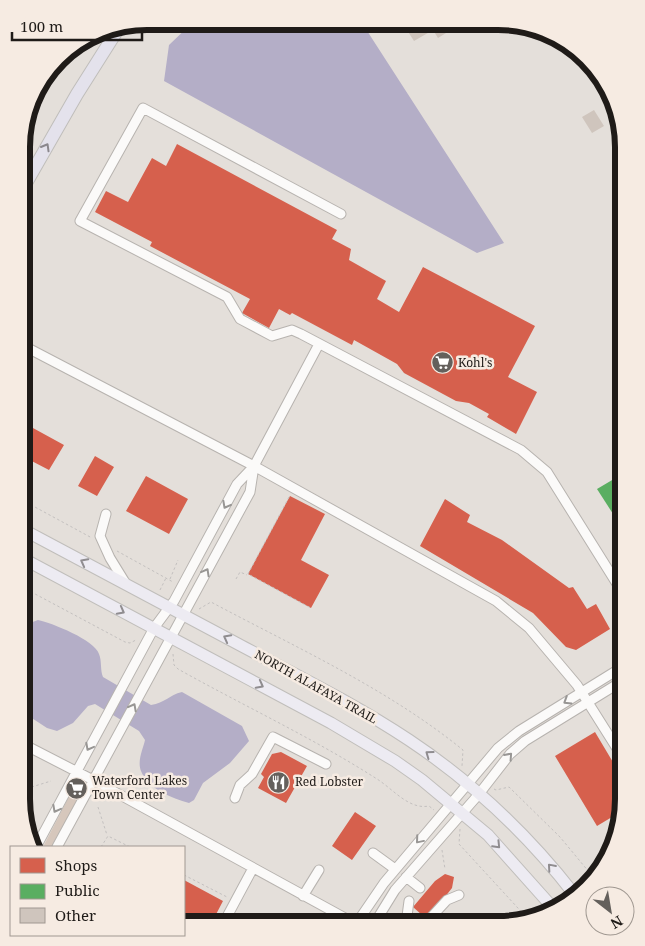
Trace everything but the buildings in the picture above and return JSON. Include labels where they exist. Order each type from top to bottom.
[{"type":"highway","points":[[30,176],[76,94],[114,35]]},
{"type":"main road","name":"NORTH ALAFAYA TRAIL","points":[[30,533],[380,722],[470,780],[483,789],[571,890]]},
{"type":"main road","name":"NORTH ALAFAYA TRAIL","points":[[30,562],[365,742],[422,780],[462,812],[508,856],[550,904]]},
{"type":"street","points":[[341,214],[143,108],[80,220],[227,297],[240,319],[272,336],[292,330],[521,450],[547,472],[615,581]]},
{"type":"street","points":[[38,843],[154,628],[170,608],[237,484],[254,466],[319,344]]},
{"type":"street","points":[[30,349],[254,466],[496,601],[529,628],[582,692],[615,744]]},
{"type":"street","points":[[58,846],[250,492],[254,466]]},
{"type":"street","points":[[106,514],[100,536],[126,584]]},
{"type":"street","points":[[362,916],[395,869],[498,748],[519,731],[615,672]]},
{"type":"street","points":[[379,916],[394,890],[483,789],[510,754],[525,741],[615,686]]},
{"type":"street","points":[[235,798],[240,785],[252,774],[273,737],[326,764]]},
{"type":"street","points":[[30,748],[93,780],[341,916]]},
{"type":"street","points":[[372,853],[395,869]]},
{"type":"street","points":[[227,916],[253,868]]},
{"type":"street","points":[[303,896],[319,870]]},
{"type":"street","points":[[406,877],[420,888]]},
{"type":"street","points":[[430,916],[447,900],[459,895]]},
{"type":"street","points":[[407,916],[409,901]]},
{"type":"path","points":[[248,574],[290,496]]},
{"type":"path","points":[[30,504],[176,584]]},
{"type":"path","points":[[169,580],[178,560]]},
{"type":"path","points":[[236,579],[240,572],[248,574],[311,608]]},
{"type":"path","points":[[158,593],[166,578]]},
{"type":"path","points":[[30,591],[125,642],[130,643],[136,640]]},
{"type":"path","points":[[199,609],[211,602],[390,698],[433,726],[463,750],[462,766],[470,780]]},
{"type":"path","points":[[173,654],[174,665],[178,670],[339,755],[390,787],[409,803],[420,808],[429,806],[441,815]]},
{"type":"path","points":[[30,787],[51,781]]},
{"type":"path","points":[[483,789],[496,790],[509,787],[560,837],[589,872]]},
{"type":"path","points":[[98,806],[108,836],[128,846]]},
{"type":"path","points":[[452,824],[460,829]]},
{"type":"path","points":[[453,836],[460,829]]},
{"type":"path","points":[[460,829],[460,844],[523,913]]},
{"type":"path","points":[[102,846],[108,836]]},
{"type":"path","points":[[442,849],[445,869]]},
{"type":"path","points":[[185,876],[228,897]]},
{"type":"shaded area","points":[[185,30],[367,30],[504,243],[477,253],[164,81],[169,45]]},
{"type":"shaded area","points":[[38,620],[62,628],[90,643],[99,654],[103,677],[151,705],[160,703],[182,692],[242,726],[249,741],[230,763],[203,783],[194,800],[189,803],[161,792],[149,783],[141,771],[140,759],[145,740],[139,731],[95,704],[88,706],[73,723],[57,731],[47,728],[30,717],[30,623]]},
{"type":"shaded area","points":[[78,788],[81,793],[52,846],[44,846],[73,789]]},
{"type":"place","name":"Kohl's","points":[[442,363]]},
{"type":"place","name":"Red Lobster","points":[[279,782]]},
{"type":"place","name":"Waterford Lakes Town Center","points":[[76,788]]}]
